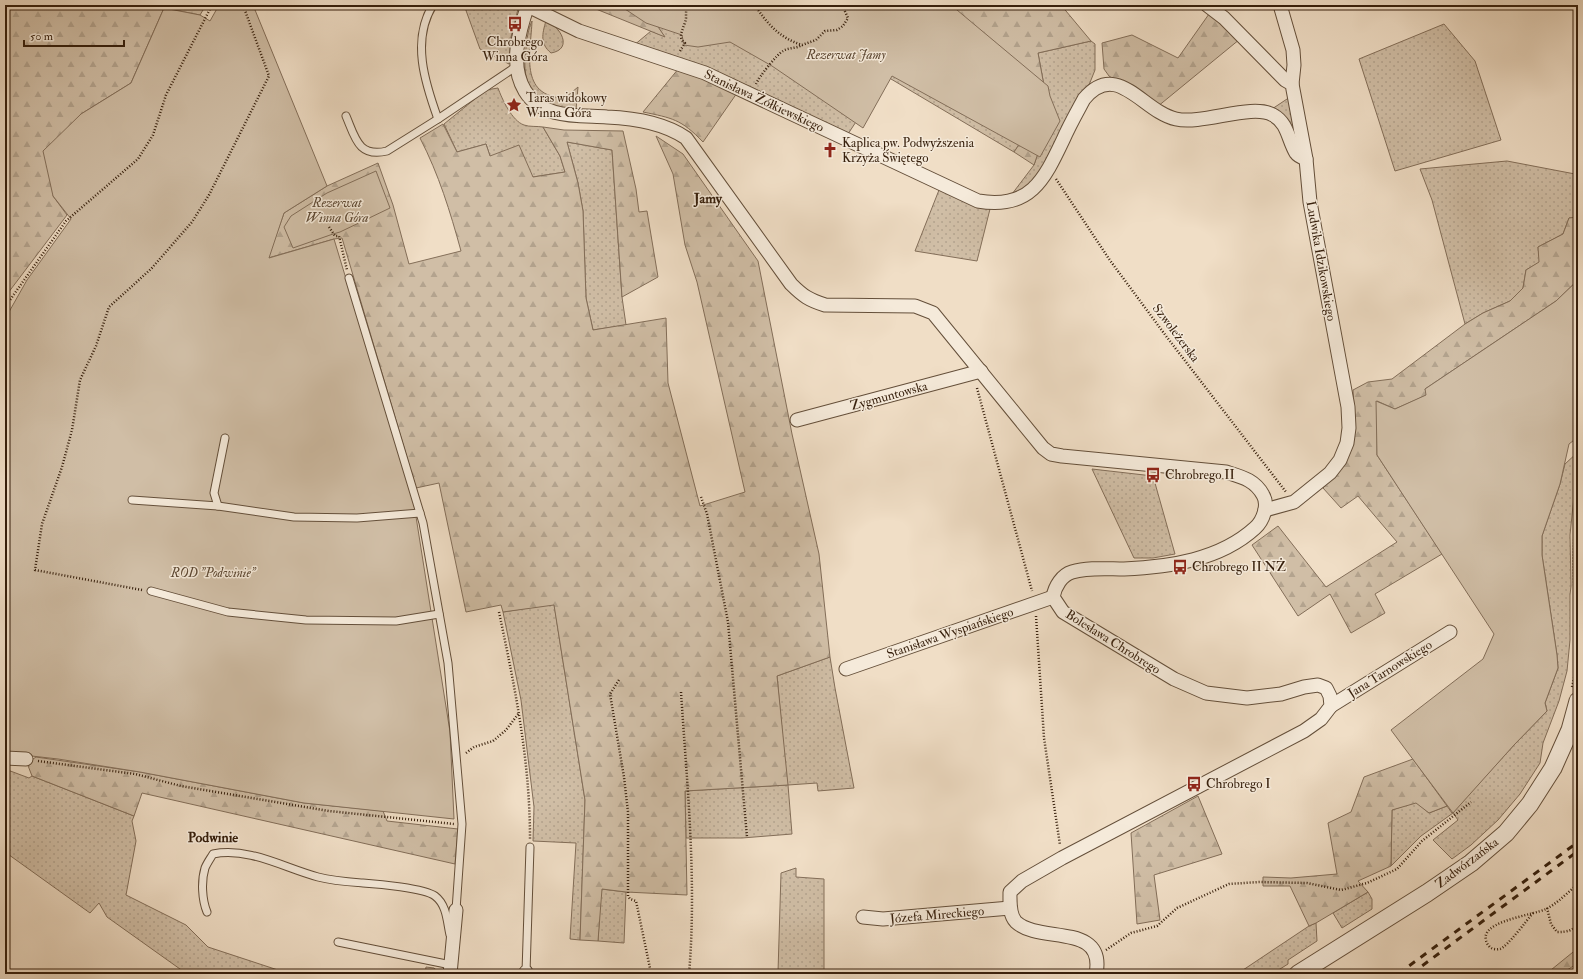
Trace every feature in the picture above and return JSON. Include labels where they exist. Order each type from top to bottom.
[{"type":"street","points":[[1207,5],[1224,18],[1285,80],[1292,84]]},
{"type":"street","name":"Ludwika Idzikowskiego","points":[[1265,510],[1294,502],[1330,473],[1337,464],[1347,443],[1349,428],[1348,407],[1310,202],[1306,160],[1292,84],[1293,50],[1280,5]]},
{"type":"street","name":"Stanisława Żółkiewskiego","points":[[528,6],[579,31],[705,73],[978,200],[992,203],[1007,202],[1023,196],[1039,183],[1048,172],[1084,99],[1090,91],[1099,86],[1110,84],[1119,85],[1162,114],[1175,119],[1188,121],[1240,112],[1272,114],[1280,120],[1286,128],[1297,154],[1306,160]]},
{"type":"street","points":[[528,6],[519,40],[516,66],[521,84],[530,98],[537,105],[550,111],[574,116],[609,117],[641,121],[676,131],[686,138],[791,284],[803,296],[825,305],[915,306],[934,313],[978,377],[1043,448],[1051,454],[1226,472],[1245,478],[1259,487],[1265,498],[1265,510],[1260,523],[1246,537],[1217,552],[1189,561],[1150,568],[1086,570],[1072,572],[1058,583],[1054,590],[1053,597]]},
{"type":"street","name":"Zygmuntowska","points":[[797,420],[978,377]]},
{"type":"street","name":"Stanisława Wyspiańskiego","points":[[846,669],[1053,597]]},
{"type":"street","name":"Bolesława Chrobrego","points":[[1053,597],[1063,612],[1174,679],[1206,693],[1247,698],[1281,694],[1304,687],[1318,685],[1326,688],[1330,696],[1331,706]]},
{"type":"street","name":"Jana Tarnowskiego","points":[[1331,706],[1450,632]]},
{"type":"street","name":"Zadwórzańska","points":[[1295,970],[1465,868],[1506,833],[1530,804],[1554,768],[1574,731],[1575,696]]},
{"type":"street","points":[[1096,974],[1096,957],[1094,952],[1087,944],[1075,937],[1031,931],[1016,922],[1010,908],[1010,892],[1022,881],[1062,858],[1304,731],[1321,719],[1331,706]]},
{"type":"street","points":[[5,758],[26,760]]},
{"type":"street","name":"Józefa Mireckiego","points":[[863,917],[883,919],[1010,908]]},
{"type":"street","points":[[451,970],[456,910]]},
{"type":"lane","points":[[433,5],[421,35],[421,50],[432,101],[438,119]]},
{"type":"lane","points":[[346,116],[358,145],[371,152],[387,151],[438,119],[516,66]]},
{"type":"lane","points":[[349,278],[420,513],[448,663],[462,824],[456,910]]},
{"type":"lane","points":[[218,506],[214,493],[225,438]]},
{"type":"lane","points":[[132,500],[218,506],[294,517],[357,518],[420,513]]},
{"type":"lane","points":[[151,591],[228,612],[306,620],[396,621],[439,614]]},
{"type":"lane","points":[[526,973],[530,848]]},
{"type":"lane","points":[[207,912],[204,900],[203,878],[205,867],[213,854],[225,852],[242,854],[271,860],[319,877],[398,888],[422,892],[434,896],[442,904],[453,951]]},
{"type":"lane","points":[[338,942],[451,970]]},
{"type":"path","points":[[5,307],[66,221],[138,159],[153,135],[166,95],[212,5]]},
{"type":"path","points":[[151,591],[35,570],[42,524],[62,467],[72,430],[80,380],[96,346],[109,307],[151,269],[192,222],[209,195],[269,76],[243,5]]},
{"type":"path","points":[[669,61],[686,43],[682,41],[680,37],[686,18],[685,13],[687,5]]},
{"type":"path","points":[[754,5],[768,23],[782,36],[802,45]]},
{"type":"path","points":[[751,95],[757,81],[783,51],[816,40],[825,31],[837,30],[843,26],[848,18],[842,5]]},
{"type":"path","name":"Szwoleżerska","points":[[1048,172],[1056,180],[1109,260],[1294,502]]},
{"type":"path","points":[[329,227],[335,236],[339,236],[349,278]]},
{"type":"path","points":[[978,377],[1032,590],[1038,589]]},
{"type":"path","points":[[701,497],[707,514],[728,622],[747,837]]},
{"type":"path","points":[[1575,696],[1578,619],[1574,584],[1573,548],[1575,515],[1578,497]]},
{"type":"path","points":[[1034,603],[1036,609],[1044,738],[1062,858]]},
{"type":"path","points":[[499,612],[520,713],[530,800],[530,848]]},
{"type":"path","points":[[619,680],[610,694],[624,777],[627,805],[628,896],[630,899],[636,901],[651,973]]},
{"type":"path","points":[[681,692],[692,893],[692,939],[689,974]]},
{"type":"path","points":[[457,763],[474,747],[493,741],[506,730],[520,713]]},
{"type":"path","points":[[26,760],[134,774],[181,786],[329,811],[462,824]]},
{"type":"path","points":[[1096,957],[1131,933],[1158,926],[1177,908],[1229,884],[1259,882],[1307,883],[1341,890],[1367,883],[1397,868],[1422,841],[1471,802]]},
{"type":"path","points":[[1533,913],[1508,943],[1500,949],[1493,949],[1488,946],[1486,934],[1490,928],[1547,908],[1578,884]]},
{"type":"path","points":[[1547,908],[1551,924],[1557,932],[1568,932],[1576,926],[1578,922]]},
{"type":"path","points":[[1278,974],[1295,970]]},
{"type":"green space","points":[[5,5],[206,5],[200,15],[164,8],[131,83],[81,114],[53,196],[67,215],[5,297]]},
{"type":"green space","name":"ROD \"Podwinie\"","points":[[219,5],[253,5],[327,186],[284,213],[269,258],[334,239],[414,504],[450,732],[454,819],[304,803],[140,772],[58,759],[5,753],[5,319],[27,280],[71,219],[53,196],[43,151],[81,114],[131,83],[164,8],[200,15],[210,21]]},
{"type":"green space","points":[[464,5],[519,5],[511,37],[509,64],[480,49]]},
{"type":"green space","points":[[596,5],[643,5],[665,37],[596,9]]},
{"type":"green space","name":"Rezerwat Jamy","points":[[622,5],[951,5],[1048,86],[1050,96],[1060,121],[1040,157],[892,76],[863,128],[772,66],[730,42],[698,47],[684,45],[682,35],[646,23],[622,7]]},
{"type":"green space","name":"Rezerwat Jamy","points":[[643,5],[904,5],[1029,130],[1014,152],[886,76],[848,134],[753,88],[709,69],[633,46],[651,31],[664,36]]},
{"type":"green space","points":[[904,5],[1026,5],[1032,9],[1040,5],[1061,5],[1091,41],[1038,53],[1050,118],[1034,165],[1014,152],[1029,130]]},
{"type":"green space","points":[[1209,14],[1240,39],[1157,107],[1109,76],[1104,69],[1102,43],[1132,35],[1178,58]]},
{"type":"green space","points":[[532,21],[530,70],[534,81],[540,90],[550,96],[565,98],[578,87],[576,110],[550,105],[541,100],[534,93],[529,84],[525,62],[528,34]]},
{"type":"green space","points":[[546,21],[560,32],[563,42],[562,47],[558,51],[551,53],[547,50],[543,38]]},
{"type":"green space","points":[[1444,24],[1475,61],[1501,140],[1395,171],[1359,59]]},
{"type":"green space","points":[[1091,41],[1095,44],[1095,70],[1089,85],[1078,100],[1038,179],[1009,198],[1034,165],[1050,118],[1038,53]]},
{"type":"green space","points":[[679,68],[737,93],[703,142],[688,128],[676,121],[643,112]]},
{"type":"green space","points":[[498,88],[508,109],[515,119],[526,126],[543,127],[560,156],[565,172],[533,177],[490,156],[486,144],[457,152],[444,124],[486,90]]},
{"type":"green space","points":[[1290,97],[1301,143],[1272,109]]},
{"type":"green space","points":[[443,124],[457,152],[486,144],[490,156],[519,145],[533,177],[565,172],[560,156],[543,127],[564,130],[623,131],[636,189],[639,212],[647,211],[658,277],[622,297],[612,150],[567,142],[578,183],[583,211],[586,298],[593,330],[666,318],[668,383],[700,506],[745,492],[697,282],[685,245],[673,174],[656,136],[683,154],[758,261],[792,434],[819,554],[830,657],[777,676],[788,785],[685,791],[687,895],[626,892],[602,889],[598,941],[580,940],[585,800],[554,605],[503,612],[501,605],[466,612],[439,483],[416,488],[342,238],[268,258],[284,213],[327,186],[378,163],[393,205],[409,264],[461,251],[444,193],[420,138]]},
{"type":"green space","points":[[567,142],[612,150],[622,297],[626,325],[593,330],[586,298],[583,211],[578,183]]},
{"type":"green space","points":[[1507,161],[1575,174],[1578,173],[1578,217],[1569,218],[1563,234],[1538,247],[1540,262],[1526,270],[1523,288],[1510,301],[1483,313],[1465,324],[1432,200],[1420,169]]},
{"type":"green space","name":"Rezerwat Winna Góra","points":[[376,171],[390,208],[340,232],[293,248],[284,227],[291,216],[327,193]]},
{"type":"green space","points":[[939,190],[990,209],[977,261],[915,251]]},
{"type":"green space","points":[[1578,217],[1578,280],[1556,301],[1425,389],[1427,395],[1395,409],[1377,401],[1377,455],[1442,554],[1375,594],[1385,613],[1351,633],[1330,594],[1298,616],[1252,545],[1278,526],[1326,587],[1397,542],[1358,496],[1341,508],[1323,488],[1345,462],[1350,453],[1355,430],[1353,390],[1368,382],[1392,379],[1465,324],[1483,313],[1510,301],[1523,288],[1526,270],[1539,262],[1538,247],[1563,234],[1569,218]]},
{"type":"green space","points":[[1578,280],[1578,437],[1569,444],[1560,484],[1542,536],[1542,555],[1558,668],[1545,703],[1547,711],[1514,745],[1453,813],[1391,730],[1483,659],[1494,634],[1377,455],[1376,401],[1395,409],[1426,395],[1425,389],[1556,301]]},
{"type":"green space","points":[[1578,452],[1578,481],[1574,496],[1570,535],[1570,640],[1567,671],[1559,701],[1543,743],[1540,763],[1520,794],[1498,820],[1471,845],[1452,859],[1433,840],[1458,820],[1453,813],[1421,836],[1391,866],[1392,810],[1416,802],[1429,813],[1447,806],[1452,813],[1547,711],[1545,703],[1558,668],[1542,555],[1542,536],[1560,484],[1565,464]]},
{"type":"green space","points":[[1092,469],[1153,476],[1175,554],[1153,558],[1134,558]]},
{"type":"green space","points":[[554,604],[585,800],[580,940],[570,939],[576,843],[533,841],[534,807],[521,700],[503,612]]},
{"type":"green space","points":[[830,657],[854,788],[818,791],[817,783],[788,785],[792,834],[742,838],[686,838],[685,791],[787,785],[777,676]]},
{"type":"green space","points":[[36,757],[140,772],[304,803],[383,811],[387,821],[458,829],[455,864],[142,793],[134,816],[32,776],[27,763]]},
{"type":"green space","points":[[1413,759],[1447,806],[1429,813],[1416,803],[1392,810],[1391,866],[1358,881],[1368,892],[1309,926],[1290,886],[1263,886],[1263,877],[1291,878],[1337,874],[1328,823],[1351,812],[1364,777]]},
{"type":"green space","points":[[5,769],[29,778],[32,776],[134,816],[132,821],[136,841],[126,895],[186,925],[208,947],[290,974],[187,974],[107,917],[99,903],[90,913],[5,852]]},
{"type":"green space","points":[[1198,796],[1222,854],[1154,875],[1160,920],[1137,924],[1131,833]]},
{"type":"green space","points":[[796,868],[796,877],[824,879],[824,974],[767,974],[767,971],[778,972],[781,873]]},
{"type":"green space","points":[[601,889],[626,892],[624,943],[598,941]]},
{"type":"green space","points":[[1368,892],[1372,899],[1372,909],[1342,928],[1333,913]]},
{"type":"green space","points":[[1316,923],[1317,941],[1288,960],[1288,964],[1272,974],[1237,974],[1309,926]]},
{"type":"green space","points":[[1578,948],[1578,963],[1561,974],[1546,974]]},
{"type":"green space","points":[[426,967],[434,968],[441,974],[425,974]]},
{"type":"railway","points":[[1398,974],[1578,842]]},
{"type":"railway","points":[[1411,974],[1578,851]]},
{"type":"place","name":"Chrobrego Winna Góra","points":[[515,24]]},
{"type":"place","name":"Taras widokowy Winna Góra","points":[[514,105]]},
{"type":"place","name":"Kaplica pw. Podwyższenia Krzyża Świętego","points":[[830,150]]},
{"type":"place","name":"Chrobrego II","points":[[1153,475]]},
{"type":"place","name":"Chrobrego II NŻ","points":[[1180,567]]},
{"type":"place","name":"Chrobrego I","points":[[1194,784]]},
{"type":"district","name":"Jamy","points":[[708,198]]},
{"type":"district","name":"Podwinie","points":[[213,837]]}]
